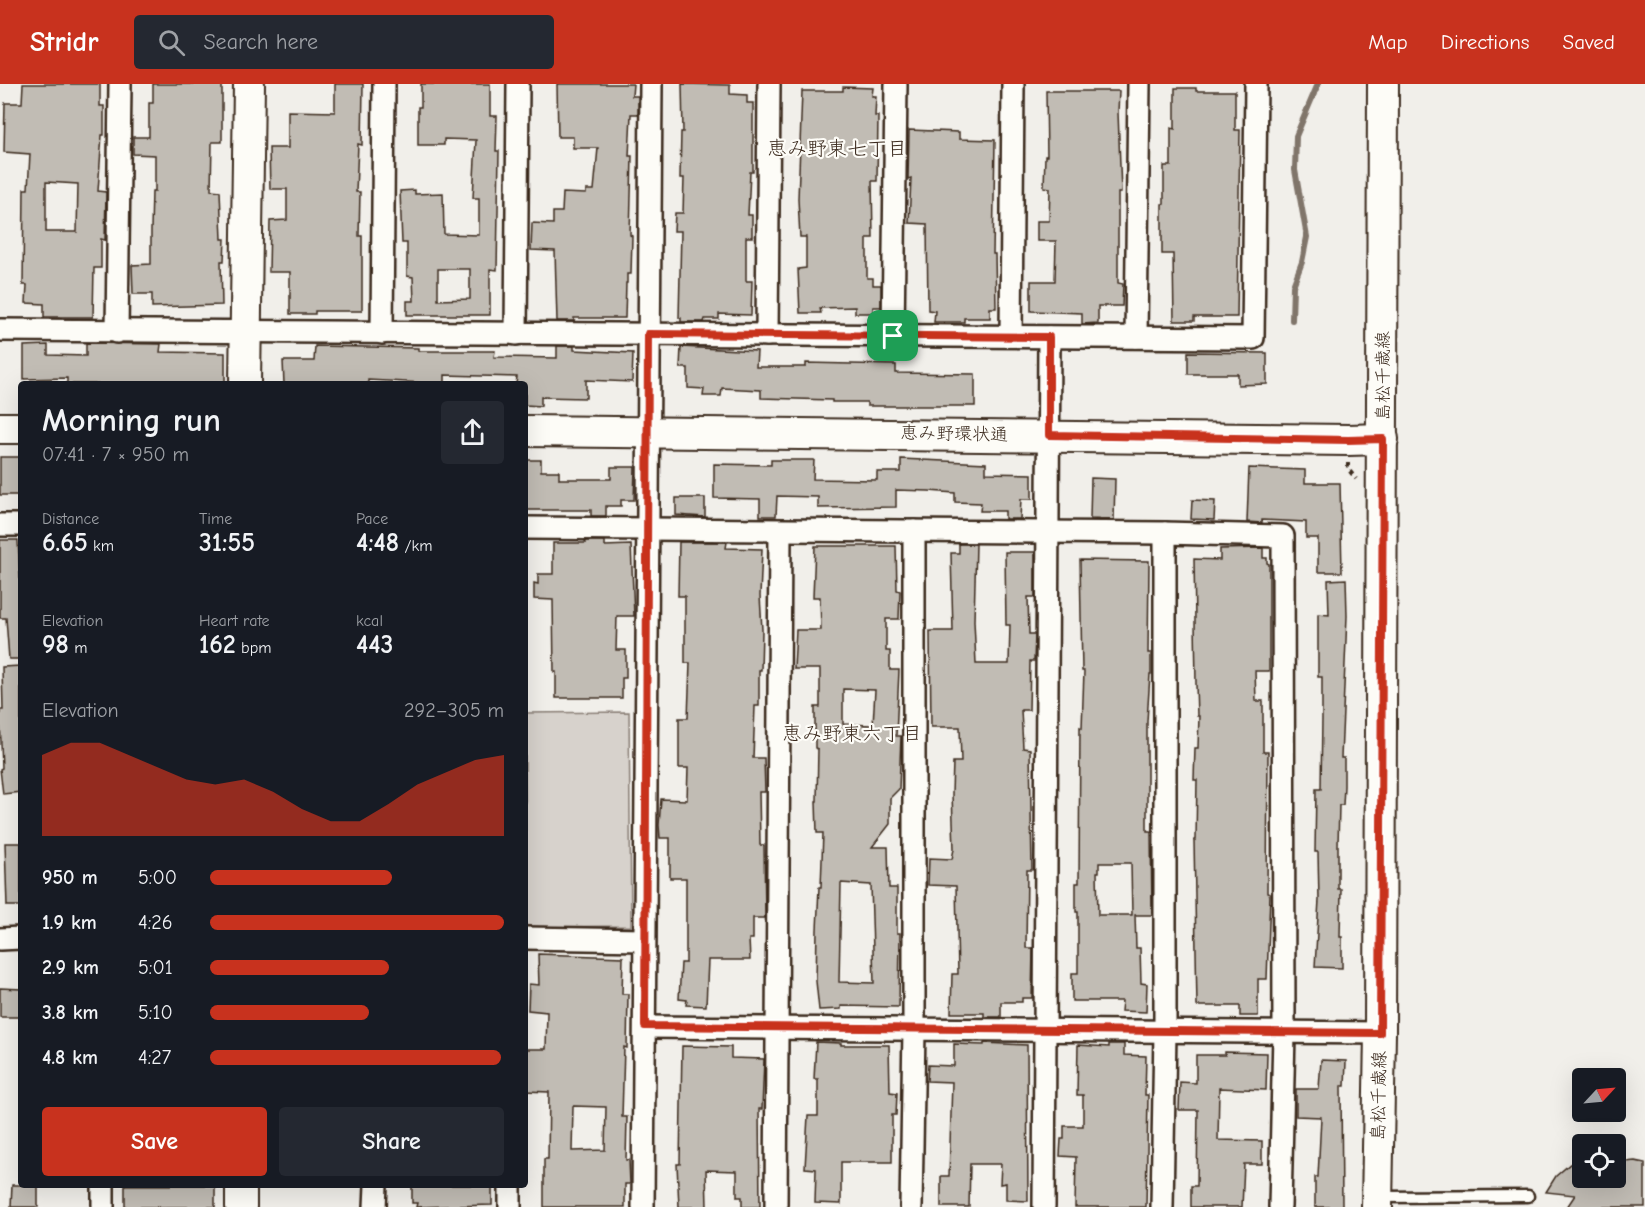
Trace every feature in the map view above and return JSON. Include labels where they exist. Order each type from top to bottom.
[{"type":"street","points":[[117,332],[120,84]]},
{"type":"street","points":[[245,381],[249,84]]},
{"type":"street","points":[[382,333],[384,84]]},
{"type":"street","points":[[516,334],[518,84]]},
{"type":"street","points":[[643,1207],[651,84]]},
{"type":"street","points":[[767,335],[769,84]]},
{"type":"street","points":[[893,336],[896,84]]},
{"type":"street","points":[[1011,336],[1013,84]]},
{"type":"street","points":[[1136,337],[1139,84]]},
{"type":"street","points":[[0,330],[1253,338],[1256,84]]},
{"type":"street","name":"島松千歳線","points":[[1377,1202],[1380,1033],[1383,84]]},
{"type":"street","points":[[1044,1207],[1049,337]]},
{"type":"street","points":[[0,428],[18,428]]},
{"type":"street","name":"恵み野環状通","points":[[528,431],[1383,439]]},
{"type":"street","points":[[0,525],[18,525]]},
{"type":"street","points":[[528,528],[1282,536],[1284,1032],[1280,1207]]},
{"type":"street","points":[[776,1207],[780,531]]},
{"type":"street","points":[[911,1207],[914,1029],[914,531]]},
{"type":"street","points":[[1162,1207],[1165,1031],[1165,533]]},
{"type":"street","points":[[0,939],[18,938]]},
{"type":"street","points":[[528,938],[644,940]]},
{"type":"street","points":[[645,1026],[1380,1033]]},
{"type":"street","points":[[103,1207],[104,1188]]},
{"type":"street","points":[[241,1188],[241,1207]]},
{"type":"street","points":[[375,1188],[375,1207]]},
{"type":"street","points":[[510,1188],[510,1207]]},
{"type":"lane","points":[[1377,1202],[1528,1196]]},
{"type":"shaded area","points":[[629,712],[631,926],[528,927],[528,713]]},
{"type":"building","points":[[23,84],[100,84],[100,106],[104,106],[104,135],[102,135],[98,191],[106,192],[105,240],[101,239],[101,268],[94,268],[93,317],[44,317],[44,304],[26,303],[27,285],[23,285],[24,189],[28,189],[30,154],[4,152],[5,103],[22,103]],"holes":[[[46,182],[78,184],[77,232],[46,232]]]},
{"type":"building","points":[[153,84],[222,84],[222,142],[212,142],[211,190],[220,191],[222,239],[225,239],[224,261],[221,261],[222,305],[152,307],[152,294],[133,294],[132,265],[151,264],[155,155],[133,154],[133,137],[149,137],[149,103],[153,103]]},
{"type":"building","points":[[335,84],[363,84],[362,145],[358,144],[356,192],[360,192],[362,311],[315,311],[315,314],[290,314],[290,272],[269,272],[270,221],[287,220],[287,189],[270,189],[269,148],[288,148],[288,111],[335,112]]},
{"type":"building","points":[[421,84],[490,84],[490,116],[497,116],[496,151],[499,151],[497,270],[490,269],[490,315],[407,315],[407,301],[414,301],[413,277],[407,276],[407,243],[402,243],[400,191],[415,190],[415,194],[443,193],[444,234],[479,235],[479,198],[473,198],[476,140],[444,139],[444,145],[418,145],[418,107],[421,107]],"holes":[[[438,269],[470,269],[470,299],[438,300]]]},
{"type":"building","points":[[557,84],[633,84],[632,96],[638,96],[638,114],[631,114],[629,156],[632,156],[631,274],[627,274],[625,318],[574,318],[574,321],[557,321],[555,251],[531,250],[532,223],[553,224],[553,212],[562,212],[563,193],[586,194],[586,190],[594,190],[598,148],[573,148],[573,137],[558,137]]},
{"type":"building","points":[[682,84],[730,85],[730,94],[747,95],[747,103],[753,103],[753,172],[750,172],[748,215],[752,215],[752,237],[746,237],[746,281],[752,281],[751,315],[719,314],[719,319],[705,319],[704,322],[681,322],[679,318],[681,231],[674,231],[675,213],[683,213],[684,178],[680,178],[681,132],[683,132]]},
{"type":"building","points":[[843,87],[873,88],[872,96],[876,96],[877,181],[872,181],[873,238],[867,238],[867,278],[873,278],[873,285],[881,285],[881,307],[873,307],[873,313],[855,313],[855,307],[820,308],[821,313],[800,313],[798,269],[806,268],[806,237],[800,237],[798,199],[802,91],[843,91]]},
{"type":"building","points":[[1175,88],[1196,88],[1196,91],[1235,91],[1235,130],[1240,130],[1237,317],[1194,317],[1194,321],[1174,321],[1173,254],[1162,254],[1162,204],[1164,204],[1164,166],[1171,166],[1171,128],[1175,129]]},
{"type":"building","points":[[1046,91],[1119,91],[1121,193],[1118,193],[1118,283],[1123,284],[1122,306],[1098,306],[1098,323],[1082,324],[1082,313],[1031,311],[1031,281],[1055,281],[1056,241],[1037,241],[1037,221],[1049,221],[1050,188],[1044,187],[1045,156],[1047,156]]},
{"type":"building","points":[[909,130],[959,132],[959,139],[995,140],[993,254],[995,254],[996,308],[990,308],[990,318],[964,318],[964,322],[934,322],[935,311],[928,310],[927,224],[909,223],[911,178],[908,179]]},
{"type":"building","points":[[86,343],[161,344],[160,352],[225,353],[225,381],[24,379],[24,346],[48,345],[48,355],[86,356]]},
{"type":"building","points":[[315,346],[418,348],[418,351],[495,351],[494,357],[557,358],[557,346],[574,346],[574,350],[633,353],[632,382],[586,380],[586,398],[541,397],[541,406],[528,405],[528,381],[516,381],[517,377],[445,375],[445,381],[284,381],[283,361],[314,361]]},
{"type":"building","points":[[681,347],[757,351],[756,367],[806,367],[806,363],[896,365],[896,373],[975,374],[975,406],[867,406],[867,402],[761,398],[761,390],[722,388],[721,396],[703,396],[704,389],[688,388],[688,368],[680,368]]},
{"type":"building","points":[[1188,352],[1267,353],[1267,384],[1238,385],[1238,374],[1188,374]]},
{"type":"building","points":[[0,457],[18,457],[18,495],[0,495]]},
{"type":"building","points":[[901,459],[986,463],[986,473],[1032,474],[1032,499],[1021,499],[1020,519],[1005,519],[1005,511],[980,511],[981,503],[955,502],[955,493],[929,491],[896,490],[896,507],[818,508],[818,497],[777,496],[776,516],[760,516],[760,499],[714,498],[714,464],[771,465],[771,460],[814,460],[813,479],[877,480],[877,472],[901,472]]},
{"type":"building","points":[[528,460],[541,460],[541,471],[559,471],[559,479],[611,479],[611,467],[635,467],[634,500],[621,500],[621,506],[606,506],[606,516],[591,516],[591,510],[528,510]]},
{"type":"building","points":[[1249,468],[1305,470],[1305,483],[1340,483],[1342,572],[1318,572],[1318,538],[1306,538],[1306,522],[1262,520],[1262,523],[1247,522]]},
{"type":"building","points":[[1091,478],[1115,479],[1114,520],[1090,519]]},
{"type":"building","points":[[676,498],[705,498],[705,517],[676,515]]},
{"type":"building","points":[[1192,500],[1215,501],[1214,520],[1191,519]]},
{"type":"building","points":[[0,540],[18,540],[18,659],[9,659],[6,618],[0,618]]},
{"type":"building","points":[[585,541],[605,541],[605,546],[631,545],[634,616],[617,616],[616,650],[626,650],[626,678],[622,678],[622,698],[556,698],[553,600],[534,599],[534,583],[538,584],[538,574],[553,574],[553,543],[586,543]]},
{"type":"building","points":[[679,542],[727,542],[726,548],[762,549],[761,670],[759,670],[759,706],[755,706],[753,758],[764,758],[765,792],[759,792],[760,845],[764,845],[765,918],[753,918],[753,939],[749,939],[750,960],[708,960],[706,1006],[686,1005],[687,1000],[679,999],[681,963],[686,963],[686,878],[670,878],[670,838],[660,838],[659,825],[661,799],[687,800],[688,768],[679,768],[679,718],[688,718],[690,663],[685,663],[685,596],[678,596]]},
{"type":"building","points":[[959,544],[976,544],[974,621],[976,664],[1009,664],[1010,625],[1006,625],[1005,552],[1035,552],[1035,597],[1028,597],[1029,634],[1035,634],[1034,661],[1030,661],[1029,710],[1021,710],[1023,748],[1030,749],[1032,870],[1027,870],[1026,948],[1033,948],[1032,998],[1022,998],[1022,1002],[1001,1002],[1001,1017],[984,1017],[984,1013],[951,1013],[952,974],[958,974],[956,886],[928,885],[929,858],[952,859],[954,849],[953,762],[961,762],[960,727],[931,727],[930,631],[953,631],[951,553],[959,553]]},
{"type":"building","points":[[815,546],[896,546],[897,590],[900,591],[899,619],[886,619],[886,651],[890,651],[890,670],[899,670],[896,736],[901,736],[899,789],[890,798],[890,824],[872,847],[888,847],[889,888],[897,888],[897,933],[900,933],[899,1007],[841,1006],[841,1009],[819,1010],[816,981],[817,930],[823,833],[817,833],[818,749],[815,748],[815,707],[820,707],[820,669],[794,669],[796,630],[821,630],[820,597],[813,597]],"holes":[[[843,689],[875,690],[873,725],[843,724]],[[841,883],[871,885],[874,983],[839,982]]]},
{"type":"building","points":[[1263,548],[1263,558],[1267,558],[1269,564],[1269,671],[1255,671],[1256,701],[1263,701],[1263,752],[1268,752],[1267,893],[1270,894],[1267,979],[1258,979],[1258,1016],[1240,1016],[1240,1006],[1197,1006],[1194,840],[1196,840],[1197,780],[1194,780],[1199,716],[1197,716],[1194,559],[1220,560],[1220,549]]},
{"type":"building","points":[[1080,560],[1149,561],[1148,653],[1151,653],[1151,674],[1147,721],[1147,831],[1151,831],[1152,915],[1135,915],[1136,948],[1140,948],[1141,983],[1147,984],[1146,1012],[1121,1011],[1122,1001],[1072,1001],[1072,973],[1078,973],[1076,883],[1079,883],[1080,727],[1082,728],[1084,671],[1082,671]],"holes":[[[1099,863],[1131,863],[1132,915],[1098,915],[1097,872],[1099,872]]]},
{"type":"building","points":[[1346,579],[1347,616],[1341,758],[1344,758],[1344,786],[1343,805],[1339,805],[1338,845],[1342,968],[1315,967],[1319,900],[1318,852],[1315,852],[1316,789],[1321,789],[1322,719],[1322,677],[1318,677],[1318,614],[1329,615],[1328,580]]},
{"type":"building","points":[[18,666],[18,792],[3,794],[0,769],[2,768],[0,710],[3,710],[2,667]]},
{"type":"building","points":[[5,843],[18,843],[18,906],[7,906]]},
{"type":"building","points":[[538,954],[623,957],[622,994],[628,994],[622,1117],[627,1117],[626,1160],[629,1160],[630,1184],[625,1184],[625,1207],[544,1207],[544,1159],[548,1159],[549,1092],[528,1091],[528,1049],[546,1049],[547,1012],[528,1010],[529,984],[539,985]],"holes":[[[573,1106],[606,1107],[605,1150],[572,1151]]]},
{"type":"building","points":[[0,988],[18,989],[18,1017],[0,1017]]},
{"type":"building","points":[[816,1042],[841,1043],[841,1045],[889,1045],[890,1092],[897,1093],[896,1115],[892,1115],[892,1162],[841,1162],[841,1204],[815,1203],[816,1169],[805,1168],[808,1116],[818,1116],[818,1079],[814,1079]]},
{"type":"building","points":[[984,1043],[1027,1045],[1028,1201],[1006,1200],[1006,1183],[1000,1184],[1001,1164],[970,1164],[969,1207],[941,1207],[941,1176],[949,1176],[952,1082],[927,1081],[928,1065],[954,1066],[954,1044],[984,1045]]},
{"type":"building","points":[[1109,1044],[1124,1044],[1124,1055],[1146,1056],[1145,1095],[1148,1095],[1146,1207],[1075,1207],[1076,1157],[1060,1156],[1064,1126],[1083,1126],[1083,1095],[1077,1095],[1078,1045],[1109,1047]]},
{"type":"building","points":[[682,1046],[731,1047],[731,1058],[764,1059],[762,1109],[759,1109],[760,1207],[742,1207],[742,1197],[737,1197],[737,1171],[706,1170],[707,1207],[679,1207],[677,1164],[680,1164]]},
{"type":"building","points":[[1225,1052],[1267,1053],[1266,1090],[1219,1088],[1218,1140],[1262,1141],[1262,1164],[1244,1164],[1242,1207],[1191,1207],[1191,1186],[1197,1186],[1198,1110],[1179,1110],[1180,1082],[1196,1083],[1196,1055],[1225,1055]]},
{"type":"building","points":[[1321,1060],[1346,1061],[1345,1086],[1341,1086],[1342,1207],[1315,1207],[1315,1177],[1318,1177],[1321,1117],[1296,1116],[1296,1089],[1319,1089]]},
{"type":"building","points":[[1626,1162],[1645,1163],[1645,1207],[1567,1207],[1575,1195],[1546,1192],[1556,1176],[1572,1163],[1572,1188],[1626,1188]]},
{"type":"building","points":[[12,1185],[18,1185],[18,1188],[38,1188],[38,1207],[11,1207]]},
{"type":"building","points":[[125,1188],[215,1188],[215,1207],[125,1207]]},
{"type":"building","points":[[412,1188],[492,1188],[492,1205],[416,1207],[417,1203],[412,1203]]},
{"type":"waterway","points":[[1292,320],[1293,286],[1302,262],[1307,237],[1295,170],[1296,136],[1318,84]]},
{"type":"district","name":"恵み野東七丁目","points":[[837,148]]},
{"type":"district","name":"恵み野東六丁目","points":[[852,733]]},
{"type":"route","points":[[648,334],[893,336],[1049,337],[1049,435],[1383,439],[1380,1033],[645,1026],[648,334]]}]
